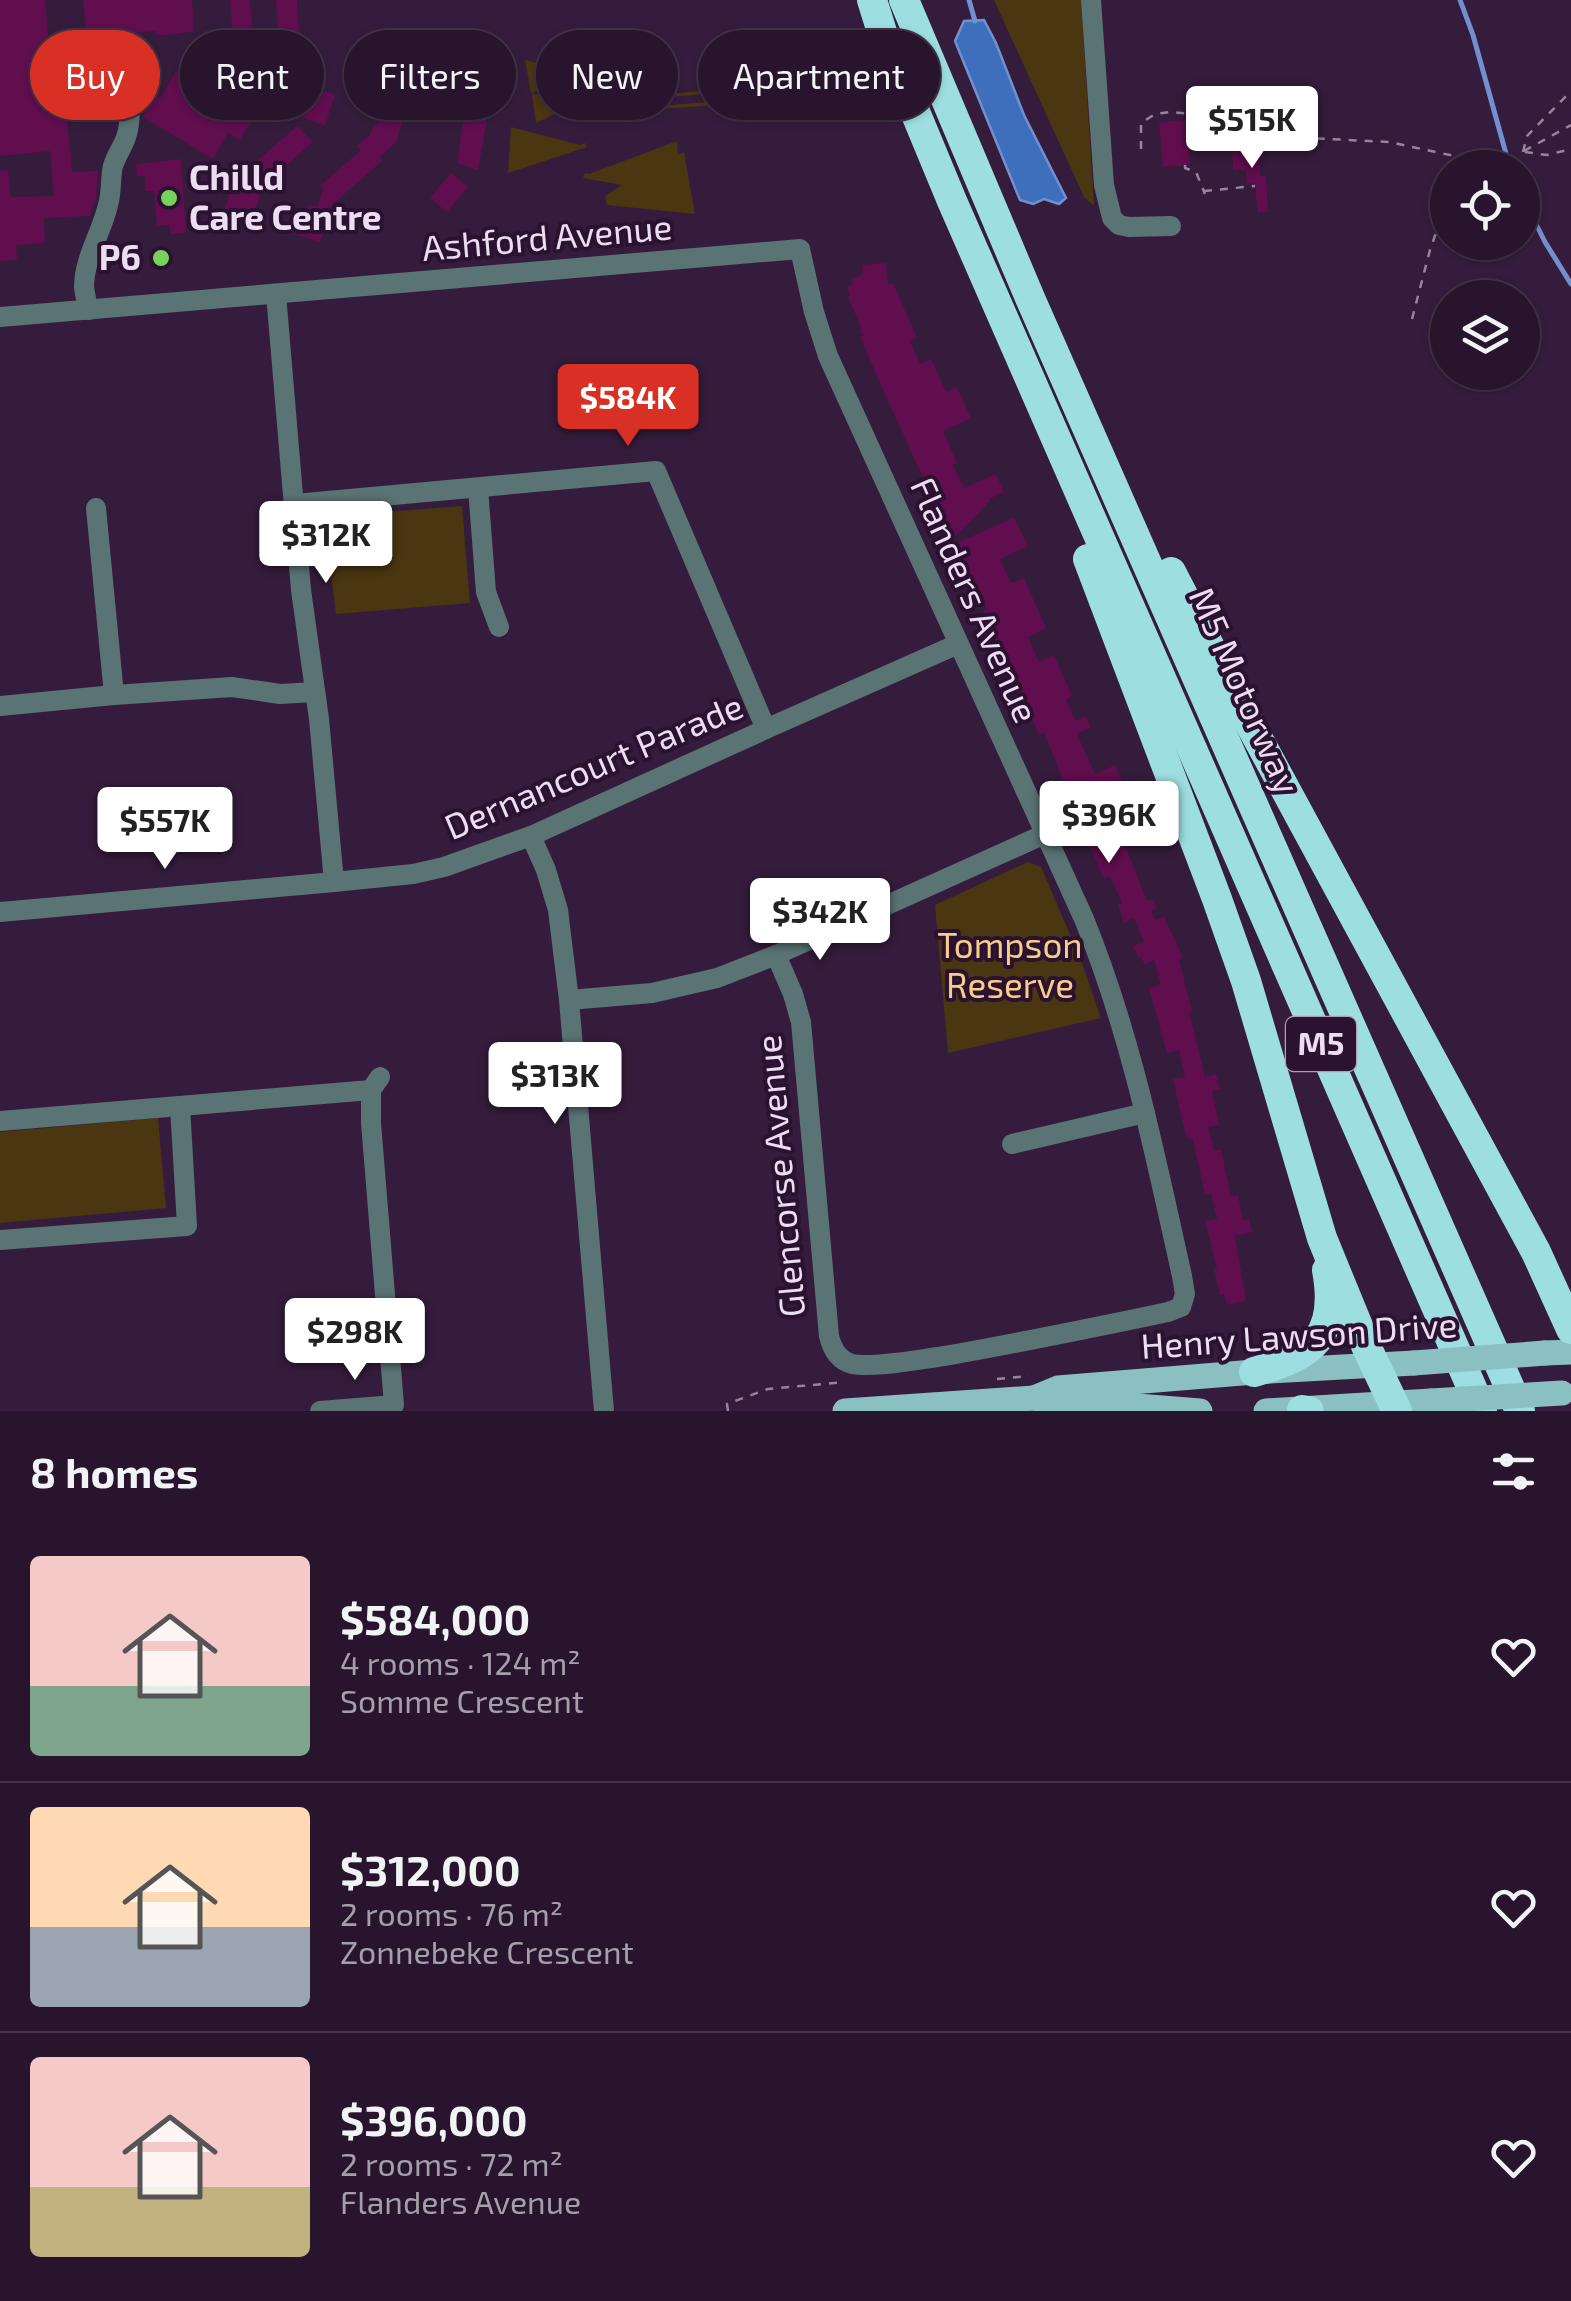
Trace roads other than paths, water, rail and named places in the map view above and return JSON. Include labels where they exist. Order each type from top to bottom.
[{"type":"highway","name":"M5 Motorway","points":[[872,0],[952,201],[1482,1411]]},
{"type":"highway","name":"M5 Motorway","points":[[904,0],[1030,298],[1520,1411]]},
{"type":"highway","points":[[952,201],[1217,900],[1257,1018],[1322,1238],[1396,1407]]},
{"type":"highway","points":[[1030,298],[1222,671],[1536,1252],[1571,1329]]},
{"type":"highway","points":[[1254,1372],[1287,1363],[1309,1350],[1320,1337],[1329,1312],[1329,1278],[1322,1238]]},
{"type":"highway","points":[[1536,1252],[1571,1294]]},
{"type":"main road","name":"Henry Lawson Drive","points":[[845,1411],[1033,1387],[1558,1353]]},
{"type":"main road","name":"Henry Lawson Drive","points":[[1033,1387],[1059,1404],[1200,1411]]},
{"type":"main road","name":"Henry Lawson Drive","points":[[1266,1411],[1396,1407],[1566,1392]]},
{"type":"street","points":[[1091,0],[1107,205],[1118,225],[1171,226]]},
{"type":"street","points":[[88,310],[84,285],[129,120]]},
{"type":"street","name":"Ashford Avenue","points":[[0,318],[800,248]]},
{"type":"street","name":"Flanders Avenue","points":[[800,248],[828,356],[1084,919],[1110,986],[1129,1046],[1185,1294],[1180,1307],[1168,1312]]},
{"type":"street","points":[[276,294],[301,590],[334,882]]},
{"type":"street","points":[[295,504],[656,471],[766,728]]},
{"type":"street","points":[[478,488],[486,592],[499,628]]},
{"type":"street","points":[[96,508],[114,695]]},
{"type":"street","name":"Dernancourt Parade","points":[[0,912],[414,874],[444,867],[531,836],[958,644]]},
{"type":"street","points":[[0,706],[232,688],[280,694],[315,692]]},
{"type":"street","points":[[569,1000],[652,994],[717,978],[1045,834]]},
{"type":"street","points":[[531,836],[558,910],[604,1411]]},
{"type":"street","name":"Glencorse Avenue","points":[[776,955],[801,1022],[829,1336],[842,1360],[860,1364],[916,1360],[1168,1312]]},
{"type":"street","points":[[0,1122],[376,1084],[371,1123],[394,1405],[320,1411]]},
{"type":"street","points":[[0,1240],[187,1226],[180,1106]]},
{"type":"street","points":[[1012,1144],[1145,1114]]},
{"type":"water","points":[[984,20],[1024,115],[1066,198],[1059,204],[1044,199],[1033,204],[1020,200],[955,41],[964,21]]},
{"type":"waterway","points":[[969,0],[975,21]]},
{"type":"waterway","points":[[1460,0],[1505,150]]},
{"type":"waterway","points":[[1540,232],[1571,284]]},
{"type":"place","name":"Chilld Care Centre","points":[[169,198]]},
{"type":"place","name":"P6","points":[[161,258]]},
{"type":"park label","name":"Tompson Reserve","points":[[1010,966]]}]
